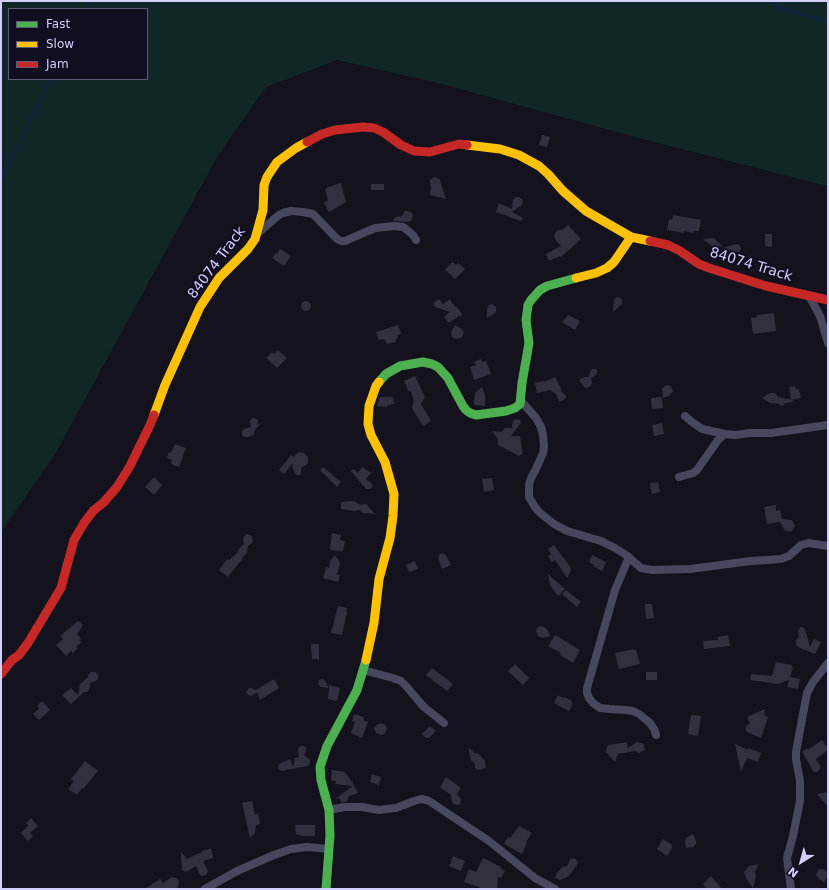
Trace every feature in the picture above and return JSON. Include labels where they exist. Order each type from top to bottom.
[{"type":"street","name":"84074 Track","points":[[1,674],[28,643],[61,588],[74,540],[93,511],[104,502],[117,487],[130,466],[150,425],[165,385],[200,307],[219,278],[248,249],[256,238],[263,210],[264,185],[267,177],[277,162],[296,148],[322,134],[348,128],[374,128],[407,149],[414,151],[430,152],[459,144],[500,149],[519,155],[539,166],[568,196],[586,211],[622,233],[631,237],[668,246],[680,251],[699,264],[709,268],[766,286],[828,300]]},
{"type":"street","points":[[258,232],[279,215],[291,211],[313,214],[337,239],[341,241],[345,241],[375,228],[394,226],[400,226],[407,230],[416,240]]},
{"type":"street","points":[[326,889],[330,836],[329,810],[321,780],[320,767],[327,746],[358,690],[374,624],[379,578],[390,538],[394,516],[394,494],[384,462],[371,435],[368,424],[369,406],[376,386],[386,374],[400,366],[423,362],[438,367],[448,378],[463,406],[470,413],[476,415],[512,409],[518,406],[521,401],[522,384],[529,343],[526,320],[528,305],[531,300],[540,290],[547,286],[596,273],[607,268],[614,262],[631,237]]},
{"type":"street","points":[[809,296],[820,316],[828,343]]},
{"type":"street","points":[[521,401],[536,418],[544,435],[543,453],[529,485],[529,497],[535,507],[544,517],[567,531],[615,548],[639,566],[652,570],[690,569],[751,560],[785,558],[801,546],[808,543],[828,546]]},
{"type":"street","points":[[685,416],[702,429],[736,435],[750,433],[771,434],[828,425]]},
{"type":"street","points":[[679,477],[693,473],[697,470],[718,440],[725,434]]},
{"type":"street","points":[[629,558],[614,590],[587,688],[587,693],[589,698],[600,708],[633,711],[639,714],[650,723],[656,735]]},
{"type":"street","points":[[791,889],[787,858],[800,801],[800,781],[796,752],[807,693],[813,682],[828,662]]},
{"type":"street","points":[[363,670],[393,678],[401,682],[424,707],[444,723]]},
{"type":"street","points":[[329,810],[344,806],[379,810],[396,808],[421,799],[429,801],[489,841],[536,878],[555,889]]},
{"type":"street","points":[[205,889],[237,871],[291,849],[307,846],[329,849]]},
{"type":"green space","points":[[1,1],[828,1],[828,186],[650,141],[438,83],[337,60],[266,87],[217,157],[54,456],[1,532]]},
{"type":"building","points":[[542,135],[550,137],[547,147],[539,145]]},
{"type":"building","points":[[434,177],[440,180],[446,199],[430,195],[430,180]]},
{"type":"building","points":[[341,183],[346,202],[329,212],[324,203],[328,200],[325,190],[328,187]]},
{"type":"building","points":[[371,184],[384,184],[384,190],[371,190]]},
{"type":"building","points":[[516,197],[522,199],[523,202],[522,205],[512,212],[523,218],[521,221],[496,212],[499,203],[512,209],[513,200]]},
{"type":"building","points":[[405,211],[412,213],[413,216],[411,221],[393,221],[395,217],[402,216]]},
{"type":"building","points":[[673,215],[701,220],[699,231],[694,231],[693,233],[684,231],[684,233],[667,230],[669,219],[672,220]]},
{"type":"building","points":[[568,225],[581,239],[561,257],[560,256],[549,261],[546,254],[561,246],[555,239],[555,233]]},
{"type":"building","points":[[765,234],[772,234],[772,247],[765,246]]},
{"type":"building","points":[[714,238],[723,247],[712,246],[703,239]]},
{"type":"building","points":[[737,244],[740,245],[741,249],[739,252],[722,248]]},
{"type":"building","points":[[280,249],[291,256],[284,266],[272,258]]},
{"type":"building","points":[[452,262],[456,265],[458,263],[465,269],[455,279],[445,270]]},
{"type":"building","points":[[618,297],[622,299],[622,304],[613,312],[615,298]]},
{"type":"building","points":[[439,299],[443,304],[450,299],[462,314],[462,317],[459,316],[449,323],[444,317],[450,312],[435,307],[435,302]]},
{"type":"building","points":[[304,301],[308,301],[310,302],[310,310],[304,311],[301,308],[301,304]]},
{"type":"building","points":[[492,304],[496,307],[496,311],[487,318],[487,308]]},
{"type":"building","points":[[774,313],[776,331],[753,334],[751,318],[757,317],[757,315]]},
{"type":"building","points":[[568,315],[580,321],[575,330],[562,322]]},
{"type":"building","points":[[398,325],[401,334],[397,335],[398,338],[395,339],[396,342],[387,344],[384,339],[379,340],[376,332]]},
{"type":"building","points":[[455,325],[462,329],[464,333],[461,338],[456,339],[452,337],[451,332]]},
{"type":"building","points":[[278,350],[287,358],[277,368],[266,358],[272,352],[274,354]]},
{"type":"building","points":[[481,359],[482,362],[486,361],[491,374],[474,380],[470,367],[476,365],[474,362]]},
{"type":"building","points":[[592,369],[597,370],[597,374],[591,378],[592,383],[590,386],[587,388],[584,387],[579,380],[589,377]]},
{"type":"building","points":[[415,376],[425,397],[421,404],[431,421],[423,426],[413,410],[412,407],[414,402],[411,391],[409,392],[404,381]]},
{"type":"building","points":[[555,377],[561,391],[566,397],[562,401],[559,401],[556,394],[550,390],[537,393],[535,383],[544,382]]},
{"type":"building","points":[[666,385],[671,386],[673,391],[669,396],[663,398],[662,389]]},
{"type":"building","points":[[795,386],[796,389],[799,389],[801,398],[791,400],[789,387]]},
{"type":"building","points":[[482,387],[485,393],[485,406],[474,405],[475,393]]},
{"type":"building","points":[[770,393],[775,393],[778,397],[793,400],[792,402],[785,403],[781,406],[777,403],[770,403],[762,398]]},
{"type":"building","points":[[380,397],[393,397],[394,404],[388,405],[387,407],[377,406]]},
{"type":"building","points":[[662,397],[663,408],[652,409],[651,398]]},
{"type":"building","points":[[252,418],[258,420],[257,425],[261,423],[255,430],[252,438],[252,434],[249,437],[244,437],[242,435],[242,431],[251,427],[250,421]]},
{"type":"building","points":[[516,419],[520,420],[521,423],[511,436],[520,436],[523,452],[519,456],[498,445],[498,439],[492,431],[502,432],[505,428],[512,428],[513,421]]},
{"type":"building","points":[[662,423],[664,434],[654,436],[652,425]]},
{"type":"building","points":[[175,444],[186,448],[179,467],[171,464],[172,460],[167,458],[169,452],[171,453]]},
{"type":"building","points":[[299,452],[304,453],[308,457],[308,463],[301,468],[300,475],[296,475],[292,467],[293,463],[284,474],[279,470],[291,455],[294,457]]},
{"type":"building","points":[[323,467],[341,482],[337,487],[320,470]]},
{"type":"building","points":[[362,467],[371,473],[366,479],[372,484],[372,488],[370,489],[366,489],[351,471],[353,469],[358,473]]},
{"type":"building","points":[[154,477],[162,485],[154,495],[145,487]]},
{"type":"building","points":[[492,478],[494,490],[484,492],[482,479]]},
{"type":"building","points":[[658,482],[660,492],[652,494],[650,483]]},
{"type":"building","points":[[354,501],[360,505],[367,505],[375,514],[363,513],[360,510],[354,511],[341,509],[341,502]]},
{"type":"building","points":[[776,505],[776,511],[780,510],[782,519],[792,520],[795,526],[792,531],[785,531],[780,522],[767,524],[764,507]]},
{"type":"building","points":[[332,533],[341,535],[340,540],[345,541],[343,551],[330,550]]},
{"type":"building","points":[[246,534],[252,537],[253,542],[248,546],[247,553],[242,558],[243,559],[228,577],[219,570],[227,559],[229,560],[244,544],[243,538]]},
{"type":"building","points":[[554,545],[571,568],[567,578],[555,560],[552,562],[548,556],[551,554],[548,549]]},
{"type":"building","points":[[442,553],[446,555],[451,565],[442,569],[438,558]]},
{"type":"building","points":[[335,555],[340,563],[337,575],[340,575],[338,582],[323,578],[326,567],[329,568],[330,561]]},
{"type":"building","points":[[592,555],[606,562],[602,571],[589,562]]},
{"type":"building","points":[[415,561],[418,569],[409,572],[406,565]]},
{"type":"building","points":[[548,574],[565,589],[558,596],[550,585]]},
{"type":"building","points":[[566,590],[581,602],[577,607],[562,594]]},
{"type":"building","points":[[645,604],[652,604],[654,618],[646,619]]},
{"type":"building","points":[[338,606],[347,608],[342,635],[331,633]]},
{"type":"building","points":[[78,621],[83,625],[77,634],[81,639],[79,640],[81,642],[73,653],[71,651],[66,656],[56,645],[63,639],[60,636]]},
{"type":"building","points":[[541,626],[546,628],[551,636],[542,638],[538,636],[536,631],[538,627]]},
{"type":"building","points":[[800,627],[805,629],[810,647],[814,639],[821,642],[815,654],[796,645]]},
{"type":"building","points":[[555,635],[580,650],[573,663],[560,655],[561,653],[548,646]]},
{"type":"building","points":[[728,635],[730,646],[704,649],[703,641],[718,640],[717,637]]},
{"type":"building","points":[[311,644],[319,644],[319,659],[312,659]]},
{"type":"building","points":[[634,649],[636,650],[640,664],[619,669],[615,653]]},
{"type":"building","points":[[776,662],[791,665],[793,668],[790,677],[800,679],[798,689],[787,687],[789,680],[778,684],[750,680],[751,674],[772,676]]},
{"type":"building","points":[[515,664],[529,678],[523,685],[508,671]]},
{"type":"building","points":[[432,668],[453,684],[447,691],[426,675]]},
{"type":"building","points":[[91,672],[95,672],[98,675],[98,679],[91,682],[87,692],[84,692],[71,704],[62,695],[71,688],[78,695],[80,684]]},
{"type":"building","points":[[646,672],[657,672],[657,680],[646,680]]},
{"type":"building","points":[[274,679],[279,688],[260,700],[257,693],[250,696],[247,694],[246,692],[249,688],[256,690]]},
{"type":"building","points":[[323,679],[329,688],[321,687],[318,684],[319,680]]},
{"type":"building","points":[[329,685],[340,688],[337,701],[328,699]]},
{"type":"building","points":[[558,695],[572,701],[571,702],[573,703],[569,711],[554,703]]},
{"type":"building","points":[[42,701],[50,710],[39,720],[33,714],[39,709],[37,706]]},
{"type":"building","points":[[765,709],[764,715],[768,717],[761,738],[747,732],[746,726],[750,723],[747,717]]},
{"type":"building","points":[[354,714],[364,717],[363,720],[368,722],[362,738],[351,733],[355,722],[352,721]]},
{"type":"building","points":[[691,715],[701,716],[698,736],[688,734]]},
{"type":"building","points":[[381,723],[386,725],[387,730],[381,735],[376,733],[374,728]]},
{"type":"building","points":[[430,726],[436,731],[429,738],[426,738],[422,734]]},
{"type":"building","points":[[822,740],[828,750],[816,759],[820,769],[817,772],[814,772],[802,752],[807,748],[808,750]]},
{"type":"building","points":[[627,742],[628,748],[637,742],[642,743],[645,750],[639,753],[635,751],[618,754],[615,762],[606,752],[607,747],[609,745]]},
{"type":"building","points":[[735,744],[748,750],[748,748],[761,753],[758,762],[747,758],[741,772]]},
{"type":"building","points":[[301,746],[306,748],[304,755],[310,760],[308,766],[283,771],[279,770],[279,764],[290,759],[293,767],[295,758],[299,757],[298,749]]},
{"type":"building","points":[[468,747],[475,753],[479,754],[486,762],[486,768],[476,769],[475,764],[471,760]]},
{"type":"building","points":[[85,761],[98,771],[77,795],[68,789],[74,781],[71,779]]},
{"type":"building","points":[[332,770],[345,772],[357,790],[356,794],[349,796],[347,802],[341,802],[339,798],[335,799],[353,786],[335,784],[336,781],[331,780]]},
{"type":"building","points":[[372,774],[381,777],[379,785],[370,782]]},
{"type":"building","points":[[446,777],[461,788],[457,794],[461,799],[460,804],[458,805],[453,804],[451,795],[440,787]]},
{"type":"building","points":[[828,792],[828,807],[817,794]]},
{"type":"building","points":[[252,801],[255,815],[258,813],[260,824],[256,825],[255,833],[250,838],[242,803]]},
{"type":"building","points":[[31,818],[38,826],[30,833],[33,836],[28,841],[21,833],[28,826],[26,823]]},
{"type":"building","points":[[295,825],[315,825],[315,836],[302,836],[296,834]]},
{"type":"building","points":[[519,826],[532,833],[526,842],[527,843],[522,854],[504,844],[508,837],[510,838]]},
{"type":"building","points":[[693,834],[696,844],[693,847],[686,848],[686,838]]},
{"type":"building","points":[[663,839],[672,845],[667,856],[657,849]]},
{"type":"building","points":[[211,848],[213,858],[203,861],[208,871],[206,875],[200,875],[196,866],[186,872],[182,870],[181,852],[187,859]]},
{"type":"building","points":[[453,856],[465,861],[461,871],[449,866]]},
{"type":"building","points":[[483,858],[501,867],[500,868],[505,871],[501,878],[498,877],[497,889],[484,889],[464,882],[469,869],[476,872]]},
{"type":"building","points":[[572,858],[576,859],[578,863],[569,876],[560,880],[555,878],[556,874],[562,867],[567,866]]},
{"type":"building","points":[[759,864],[755,872],[756,876],[753,888],[744,872],[749,866]]},
{"type":"building","points":[[820,869],[825,870],[828,874],[824,882],[816,875]]},
{"type":"building","points":[[711,876],[722,889],[707,889],[703,884]]},
{"type":"building","points":[[172,877],[177,878],[179,881],[178,887],[175,889],[145,889],[160,879],[163,883]]},
{"type":"waterway","points":[[88,8],[91,1]]},
{"type":"waterway","points":[[771,1],[778,7],[828,22]]},
{"type":"waterway","points":[[1,180],[51,80]]},
{"type":"traffic: fast","points":[[379,382],[386,374],[400,366],[423,362],[438,367],[448,378],[463,406],[470,413],[476,415],[506,411],[515,408],[520,404],[529,343],[526,320],[528,305],[540,290],[547,286],[576,278]]},
{"type":"traffic: fast","points":[[326,889],[330,835],[329,810],[321,780],[320,767],[327,746],[357,690],[366,660]]},
{"type":"traffic: slow","points":[[154,415],[165,385],[200,307],[219,278],[248,249],[255,239],[263,210],[264,185],[267,177],[277,162],[307,142]]},
{"type":"traffic: slow","points":[[467,145],[500,149],[519,155],[539,166],[563,191],[586,211],[631,237],[650,241]]},
{"type":"traffic: slow","points":[[576,278],[596,273],[607,268],[614,262],[631,237]]},
{"type":"traffic: slow","points":[[366,660],[374,623],[379,579],[390,538],[393,516],[394,494],[385,462],[371,435],[368,424],[369,406],[376,386],[379,382]]},
{"type":"traffic: jam","points":[[307,142],[322,134],[335,130],[363,127],[374,128],[383,132],[401,145],[414,151],[430,152],[459,144],[467,145]]},
{"type":"traffic: jam","points":[[650,241],[668,245],[699,264],[709,268],[766,286],[828,300]]},
{"type":"traffic: jam","points":[[1,674],[28,643],[61,588],[74,540],[93,511],[104,502],[117,487],[130,466],[154,415]]}]
